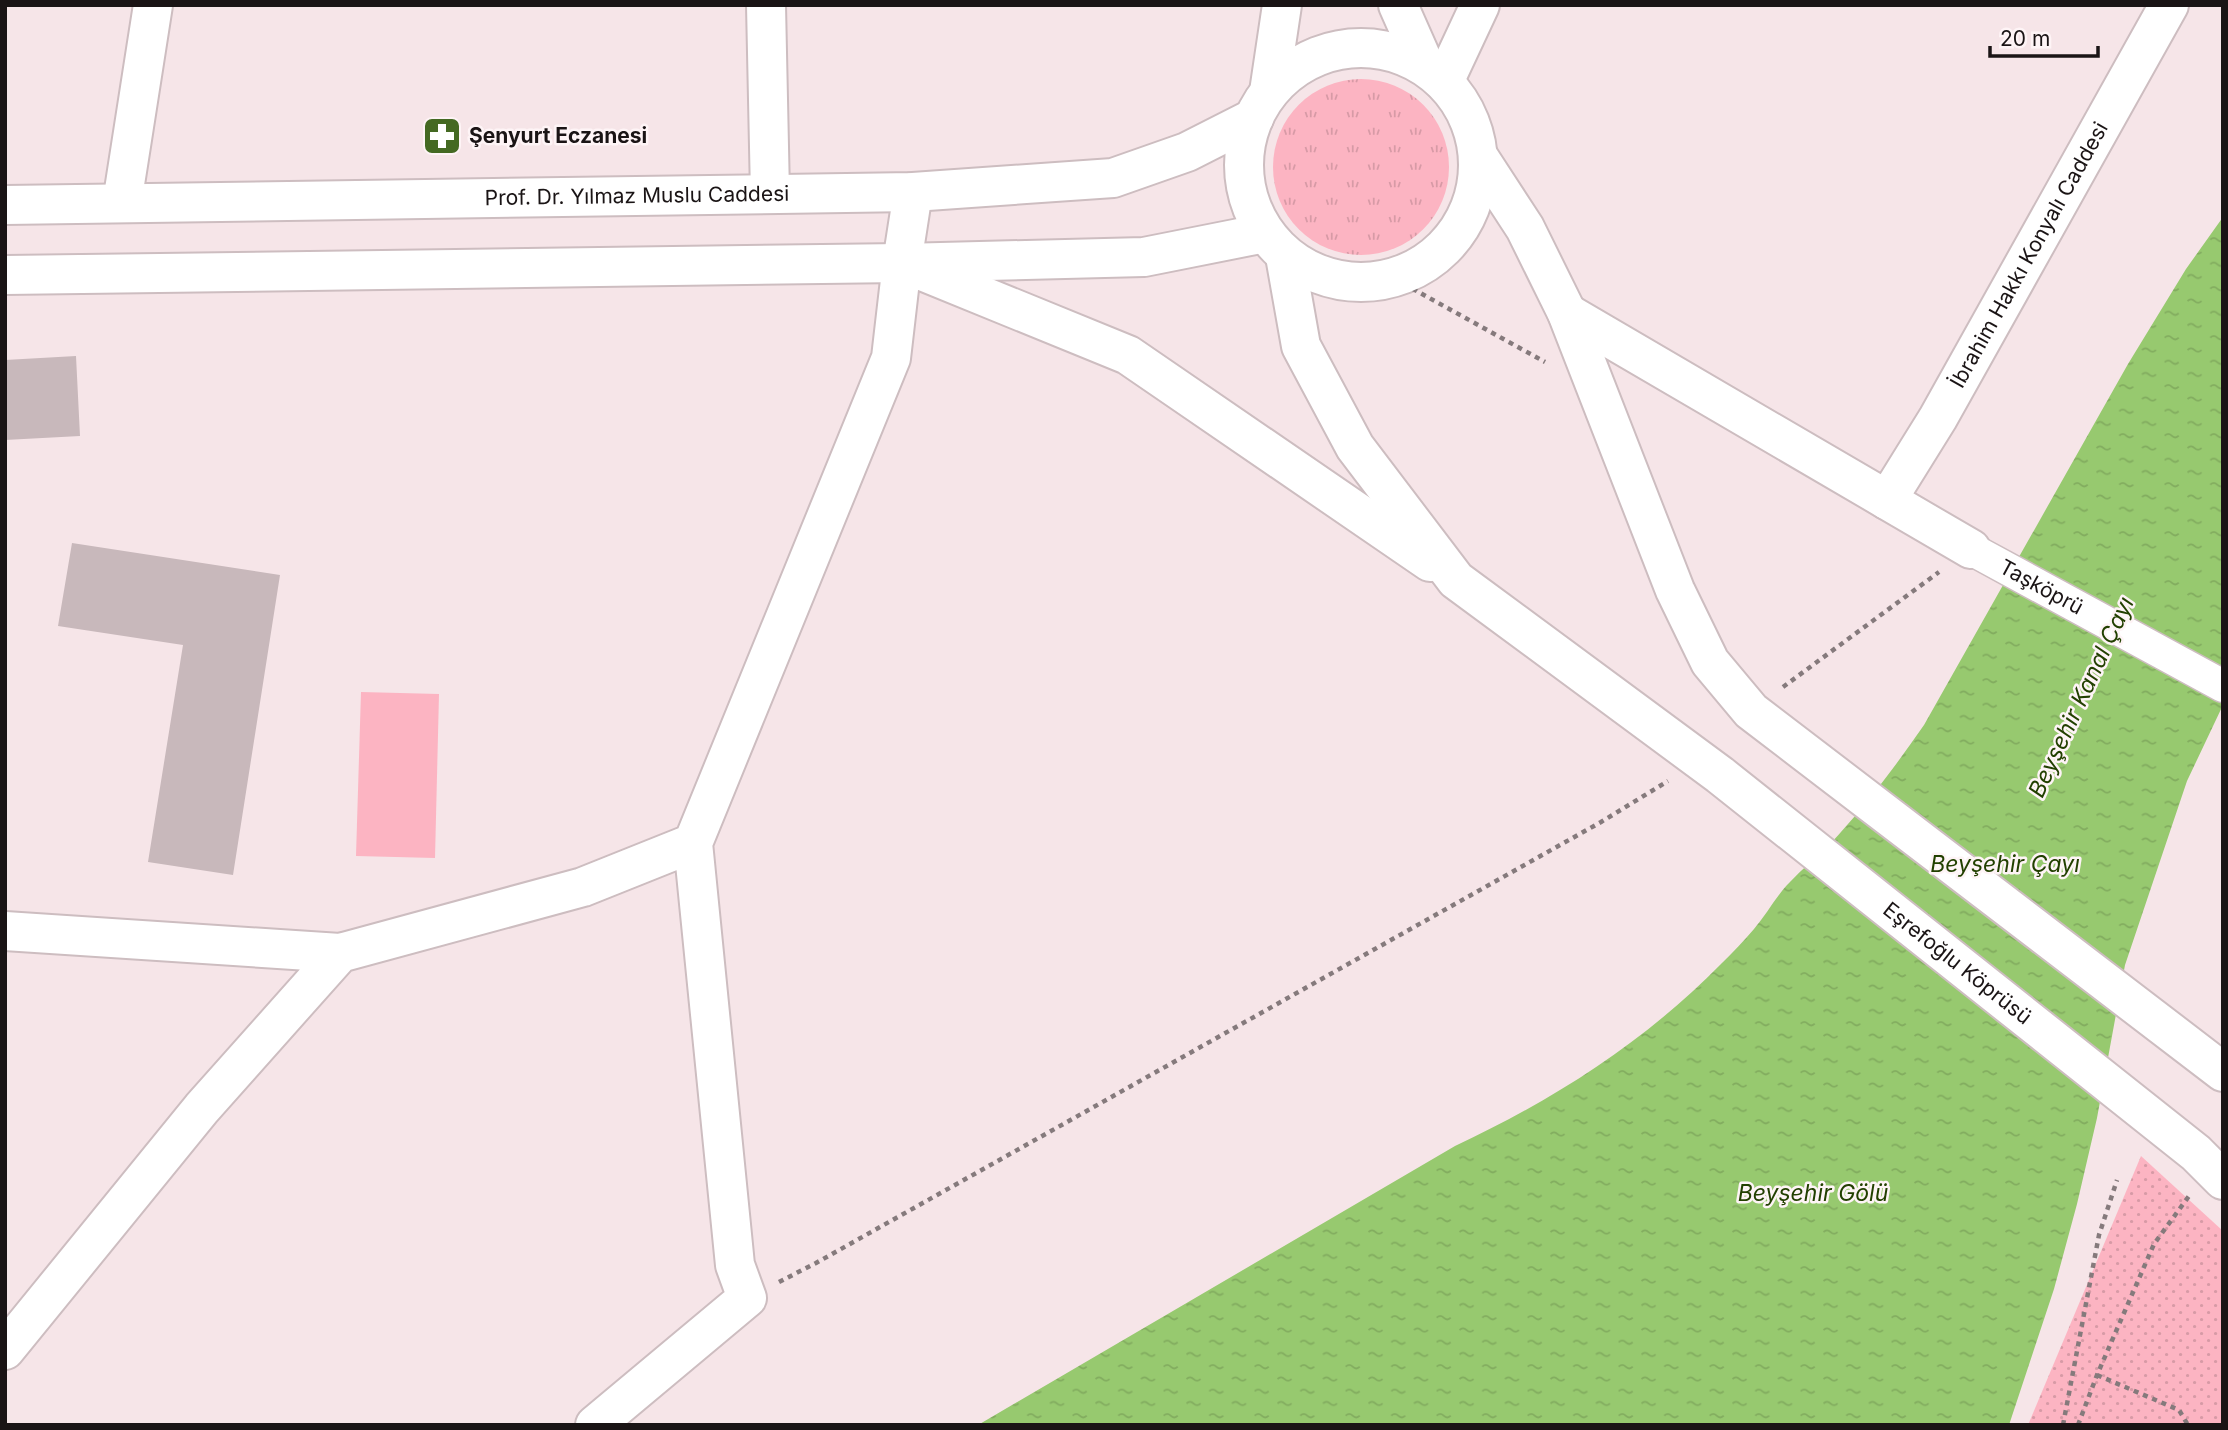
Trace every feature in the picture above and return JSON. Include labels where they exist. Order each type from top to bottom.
[{"type":"main road","points":[[122,203],[153,5]]},
{"type":"main road","points":[[766,5],[770,194]]},
{"type":"main road","points":[[1282,5],[1262,105],[1245,147],[1244,177],[1251,206],[1275,245],[1301,346],[1355,447],[1455,580]]},
{"type":"main road","points":[[1398,5],[1434,74]]},
{"type":"main road","points":[[1434,74],[1480,5]]},
{"type":"main road","name":"İbrahim Hakkı Konyalı Caddesi","points":[[1886,500],[1938,418],[2169,5]]},
{"type":"main road","points":[[5,275],[902,263],[1144,257],[1275,245],[1318,276],[1357,284],[1395,279],[1430,261],[1458,233],[1475,198],[1480,159],[1472,122],[1453,91],[1434,74],[1394,52],[1360,48],[1337,51],[1326,53],[1294,68],[1262,105]]},
{"type":"main road","name":"Prof. Dr. Yılmaz Muslu Caddesi","points":[[5,205],[913,192],[1114,178],[1187,152],[1262,105]]},
{"type":"main road","points":[[1480,159],[1525,228],[1567,313],[1680,602],[1710,662],[1760,717],[2223,1072]]},
{"type":"main road","points":[[595,1425],[747,1298],[735,1265],[693,844],[891,358],[913,192]]},
{"type":"main road","points":[[902,263],[1128,355],[1455,580]]},
{"type":"main road","points":[[1567,313],[1970,549]]},
{"type":"main road","name":"Eşrefoğlu Köprüsü","points":[[1455,580],[1707,766],[2210,1166]]},
{"type":"main road","points":[[7,923],[340,953],[583,887],[693,844]]},
{"type":"main road","points":[[5,1350],[202,1108],[340,953]]},
{"type":"street","name":"Taşköprü","points":[[1970,549],[2223,686]]},
{"type":"path","points":[[1395,279],[1597,391]]},
{"type":"path","points":[[1760,717],[1970,549]]},
{"type":"path","points":[[747,1298],[828,1256],[1601,822],[1671,780],[1707,766]]},
{"type":"path","points":[[2078,1425],[2154,1244],[2210,1166]]},
{"type":"path","points":[[2063,1425],[2099,1235],[2117,1180]]},
{"type":"path","points":[[2097,1375],[2179,1410],[2188,1425]]},
{"type":"green space","points":[[1361,79],[1395,85],[1424,104],[1443,133],[1449,167],[1443,201],[1424,230],[1395,249],[1361,255],[1327,249],[1298,230],[1279,201],[1273,167],[1279,133],[1298,104],[1327,85]]},
{"type":"green space","points":[[361,692],[439,694],[435,858],[356,856]]},
{"type":"green space","points":[[2141,1156],[2223,1231],[2223,1425],[2028,1425]]},
{"type":"water","name":"Beyşehir Gölü","points":[[2223,217],[2223,705],[2187,781],[2125,965],[2097,1118],[2077,1204],[2054,1289],[2009,1425],[978,1425],[1455,1146],[1563,1089],[1661,1019],[1721,964],[1754,929],[1785,887],[1855,817],[1924,725],[2128,364],[2186,269]]},
{"type":"building","points":[[76,356],[80,436],[5,440],[5,360]]},
{"type":"building","points":[[72,543],[280,575],[233,875],[148,862],[183,645],[58,626]]},
{"type":"place","name":"Şenyurt Eczanesi","points":[[442,136]]},
{"type":"water label","name":"Beyşehir Kanal Çayı","points":[[2081,697]]},
{"type":"water label","name":"Beyşehir Çayı","points":[[2005,864]]}]
